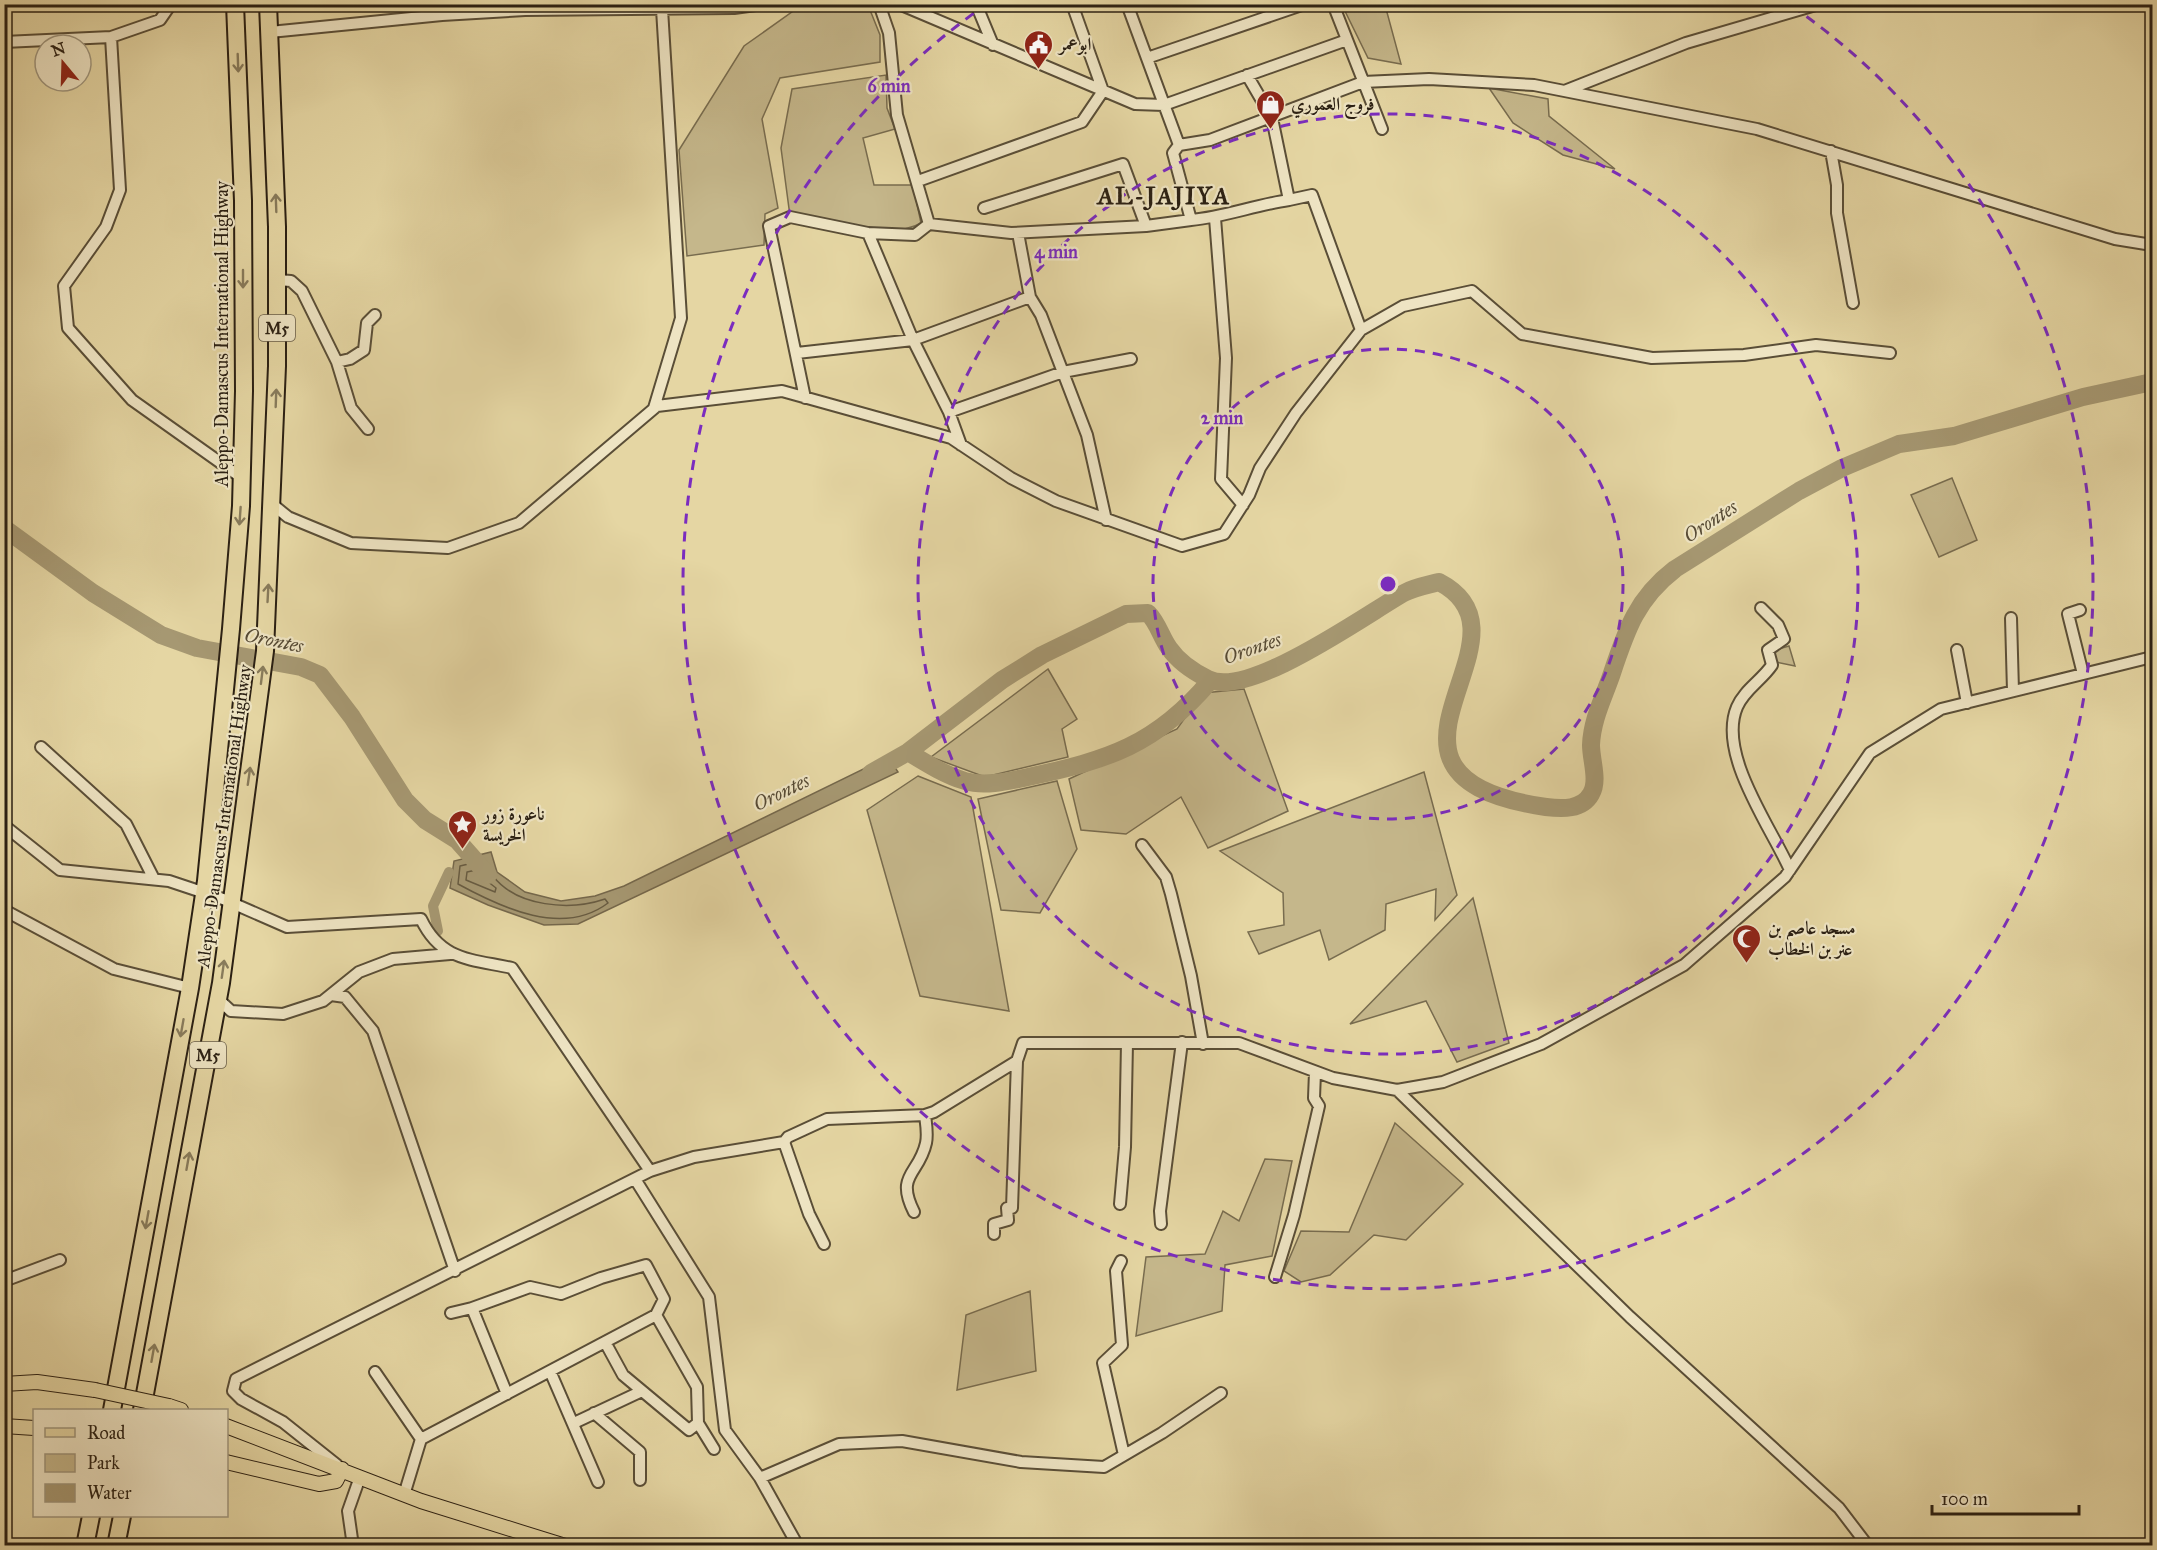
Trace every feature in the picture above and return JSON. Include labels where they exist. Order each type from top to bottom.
[{"type":"highway","name":"Aleppo-Damascus International Highway","points":[[112,1409],[190,988],[204,893],[231,629],[242,478],[244,391],[243,201],[235,4]]},
{"type":"highway","name":"Aleppo-Damascus International Highway","points":[[145,1409],[147,1386],[218,999],[265,651],[278,366],[268,4]]},
{"type":"highway","points":[[100,1409],[104,1404],[121,1359]]},
{"type":"highway","points":[[85,1545],[91,1517]]},
{"type":"highway","points":[[116,1545],[122,1517]]},
{"type":"main road","points":[[4,1384],[37,1382],[94,1390],[175,1408]]},
{"type":"main road","points":[[4,1426],[33,1428]]},
{"type":"main road","points":[[228,1427],[342,1469],[404,1495],[565,1545]]},
{"type":"main road","points":[[228,1462],[319,1484],[336,1481],[342,1469]]},
{"type":"street","points":[[4,42],[111,37],[160,20],[171,4]]},
{"type":"street","points":[[270,32],[454,14],[734,8],[763,4]]},
{"type":"street","points":[[879,4],[889,33],[897,115],[929,224]]},
{"type":"street","points":[[899,4],[1135,105],[1164,105],[1347,40]]},
{"type":"street","points":[[976,4],[993,45]]},
{"type":"street","points":[[1072,4],[1103,91]]},
{"type":"street","points":[[1128,4],[1179,145]]},
{"type":"street","points":[[1147,58],[1305,4]]},
{"type":"street","points":[[1333,4],[1382,129]]},
{"type":"street","points":[[1566,90],[1686,43],[1819,4]]},
{"type":"street","points":[[654,408],[681,318],[662,9]]},
{"type":"street","points":[[111,37],[120,190],[106,227],[64,286],[68,328],[132,400],[242,478]]},
{"type":"street","points":[[1247,75],[1272,118],[1289,201]]},
{"type":"street","points":[[1191,220],[1173,153],[1179,145],[1210,140],[1363,82],[1429,79],[1534,85],[1757,129],[2115,238],[2152,245]]},
{"type":"street","points":[[918,181],[1082,122],[1103,91]]},
{"type":"street","points":[[1832,151],[1837,185],[1837,213],[1844,240],[1853,303]]},
{"type":"street","points":[[984,208],[1123,164],[1146,226]]},
{"type":"street","points":[[805,398],[769,226],[790,217],[868,232],[915,235],[929,224],[1018,233],[1146,226],[1215,218],[1255,205],[1289,201],[1312,195],[1361,330]]},
{"type":"street","points":[[1215,218],[1226,358],[1221,478],[1243,505]]},
{"type":"street","points":[[868,232],[913,340],[949,412],[961,445]]},
{"type":"street","points":[[1018,233],[1030,297],[1041,315],[1087,435],[1106,520]]},
{"type":"street","points":[[277,280],[291,281],[302,291],[337,362],[351,408],[368,429]]},
{"type":"street","points":[[272,504],[288,517],[351,543],[448,548],[519,523],[654,408],[716,397],[782,391],[951,438],[1020,483],[1056,501],[1182,546],[1224,534],[1243,505],[1260,468],[1296,413],[1361,330],[1403,306],[1472,291],[1522,334],[1653,358],[1744,355],[1816,345],[1890,352]]},
{"type":"street","points":[[797,353],[913,340],[1030,297]]},
{"type":"street","points":[[337,362],[350,359],[364,350],[367,323],[375,315]]},
{"type":"street","points":[[949,412],[1063,372],[1131,359]]},
{"type":"street","points":[[1761,608],[1778,625],[1784,639],[1768,650],[1772,665],[1737,706],[1733,725],[1736,759],[1751,796],[1790,870]]},
{"type":"street","points":[[2080,610],[2068,614],[2083,674]]},
{"type":"street","points":[[2011,618],[2013,691]]},
{"type":"street","points":[[1957,650],[1968,703]]},
{"type":"street","points":[[994,1234],[994,1224],[1008,1220],[1007,1208],[1012,1208],[1017,1061],[1023,1042],[1239,1043],[1315,1072],[1397,1090],[1443,1082],[1541,1044],[1684,965],[1785,877],[1870,753],[1941,709],[2152,657]]},
{"type":"street","points":[[41,747],[126,824],[154,879]]},
{"type":"street","points":[[6,827],[60,870],[169,881],[232,903],[287,927],[421,919],[429,934],[450,954]]},
{"type":"street","points":[[1142,845],[1166,877],[1191,976],[1203,1044]]},
{"type":"street","points":[[4,910],[114,969],[190,988]]},
{"type":"street","points":[[218,999],[231,1011],[283,1014],[323,1001],[359,972],[393,959],[450,954],[512,968],[650,1171]]},
{"type":"street","points":[[331,995],[345,998],[374,1031],[454,1270]]},
{"type":"street","points":[[1161,1224],[1160,1211],[1182,1042]]},
{"type":"street","points":[[1120,1204],[1125,1147],[1127,1043]]},
{"type":"street","points":[[342,1469],[283,1422],[241,1399],[233,1391],[236,1379],[650,1171],[694,1158],[784,1142],[788,1137],[827,1119],[926,1114],[1017,1061]]},
{"type":"street","points":[[1275,1277],[1294,1215],[1319,1106],[1314,1098],[1315,1072]]},
{"type":"street","points":[[1397,1090],[1630,1317],[1839,1508],[1868,1545]]},
{"type":"street","points":[[914,1212],[906,1194],[907,1181],[926,1143],[926,1114]]},
{"type":"street","points":[[784,1142],[809,1214],[824,1244]]},
{"type":"street","points":[[635,1179],[709,1298],[725,1430],[760,1478],[798,1545]]},
{"type":"street","points":[[4,1281],[60,1260]]},
{"type":"street","points":[[1121,1261],[1116,1270],[1122,1346],[1103,1363],[1124,1455]]},
{"type":"street","points":[[404,1495],[421,1439],[656,1315],[664,1299],[646,1265],[601,1278],[561,1294],[530,1287],[472,1308],[451,1313]]},
{"type":"street","points":[[472,1308],[507,1394]]},
{"type":"street","points":[[656,1315],[697,1387],[698,1423],[714,1449]]},
{"type":"street","points":[[605,1342],[623,1375],[689,1430],[698,1423]]},
{"type":"street","points":[[550,1371],[598,1482]]},
{"type":"street","points":[[375,1372],[421,1439]]},
{"type":"street","points":[[574,1423],[642,1391]]},
{"type":"street","points":[[760,1478],[839,1443],[902,1441],[1022,1462],[1104,1467],[1221,1393]]},
{"type":"street","points":[[594,1413],[640,1452],[640,1480]]},
{"type":"street","points":[[353,1545],[348,1511],[360,1477]]},
{"type":"green space","points":[[818,4],[868,5],[880,35],[880,62],[780,78],[762,119],[778,208],[765,214],[764,245],[687,256],[679,150],[744,46],[799,7]]},
{"type":"green space","points":[[1342,5],[1385,5],[1401,64],[1368,58]]},
{"type":"green space","points":[[886,75],[887,108],[895,129],[863,138],[874,185],[913,185],[921,223],[908,228],[876,230],[790,216],[781,148],[792,89]]},
{"type":"green space","points":[[1489,88],[1548,99],[1549,116],[1615,169],[1563,155],[1513,123]]},
{"type":"green space","points":[[1952,478],[1977,540],[1939,557],[1911,495]]},
{"type":"green space","points":[[1789,646],[1795,666],[1776,662],[1772,651]]},
{"type":"green space","points":[[1048,669],[1077,719],[1062,729],[1068,757],[985,777],[931,757]]},
{"type":"green space","points":[[1244,689],[1288,811],[1208,848],[1181,797],[1126,834],[1081,830],[1069,779],[1177,729],[1203,693]]},
{"type":"green space","points":[[1424,772],[1457,895],[1435,920],[1436,889],[1386,904],[1385,930],[1329,960],[1320,930],[1259,954],[1248,932],[1284,925],[1283,893],[1220,851]]},
{"type":"green space","points":[[918,776],[971,797],[1009,1011],[920,996],[867,810]]},
{"type":"green space","points":[[1057,781],[1077,849],[1040,913],[1001,910],[978,799]]},
{"type":"green space","points":[[1473,898],[1509,1043],[1457,1062],[1426,1001],[1350,1024]]},
{"type":"green space","points":[[1395,1123],[1463,1184],[1406,1240],[1374,1235],[1330,1275],[1301,1282],[1284,1271],[1301,1231],[1349,1232]]},
{"type":"green space","points":[[1265,1159],[1292,1161],[1272,1256],[1225,1265],[1222,1311],[1136,1336],[1146,1257],[1205,1254],[1223,1211],[1239,1221]]},
{"type":"green space","points":[[1030,1291],[1036,1371],[957,1390],[966,1315]]},
{"type":"water","points":[[888,757],[898,772],[578,924],[544,925],[488,905],[450,888],[454,861],[491,852],[497,872],[525,892],[561,901],[595,896],[624,886]]},
{"type":"waterway","name":"Orontes","points":[[871,773],[908,752],[1002,680],[1042,655],[1126,614],[1148,613],[1169,648],[1182,662],[1208,679],[1226,682],[1250,677],[1278,666],[1337,635],[1404,593],[1439,582],[1466,606],[1471,636],[1447,737],[1455,767],[1485,791],[1546,807],[1577,806],[1587,799],[1593,789],[1595,777],[1591,745],[1593,727],[1628,630],[1651,592],[1675,569],[1799,491],[1842,468],[1899,444],[1954,436],[2083,397],[2152,382]]},
{"type":"waterway","name":"Orontes","points":[[4,528],[93,593],[161,635],[197,648],[301,667],[320,675],[352,717],[405,800],[425,820],[457,840],[488,875]]},
{"type":"waterway","points":[[908,752],[943,772],[973,783],[1005,782],[1057,771],[1107,756],[1150,735],[1170,721],[1210,681]]},
{"type":"waterway","points":[[438,931],[433,906],[449,872]]},
{"type":"place","name":"ابوعمر","points":[[1038,70]]},
{"type":"place","name":"فروج العموري","points":[[1270,130]]},
{"type":"place","name":"ناعورة زور الخريسة","points":[[462,850]]},
{"type":"place","name":"مسجد عاصم بن عنر بن الخطاب","points":[[1747,964]]},
{"type":"district","name":"AL-JAJIYA","points":[[1164,196]]}]
